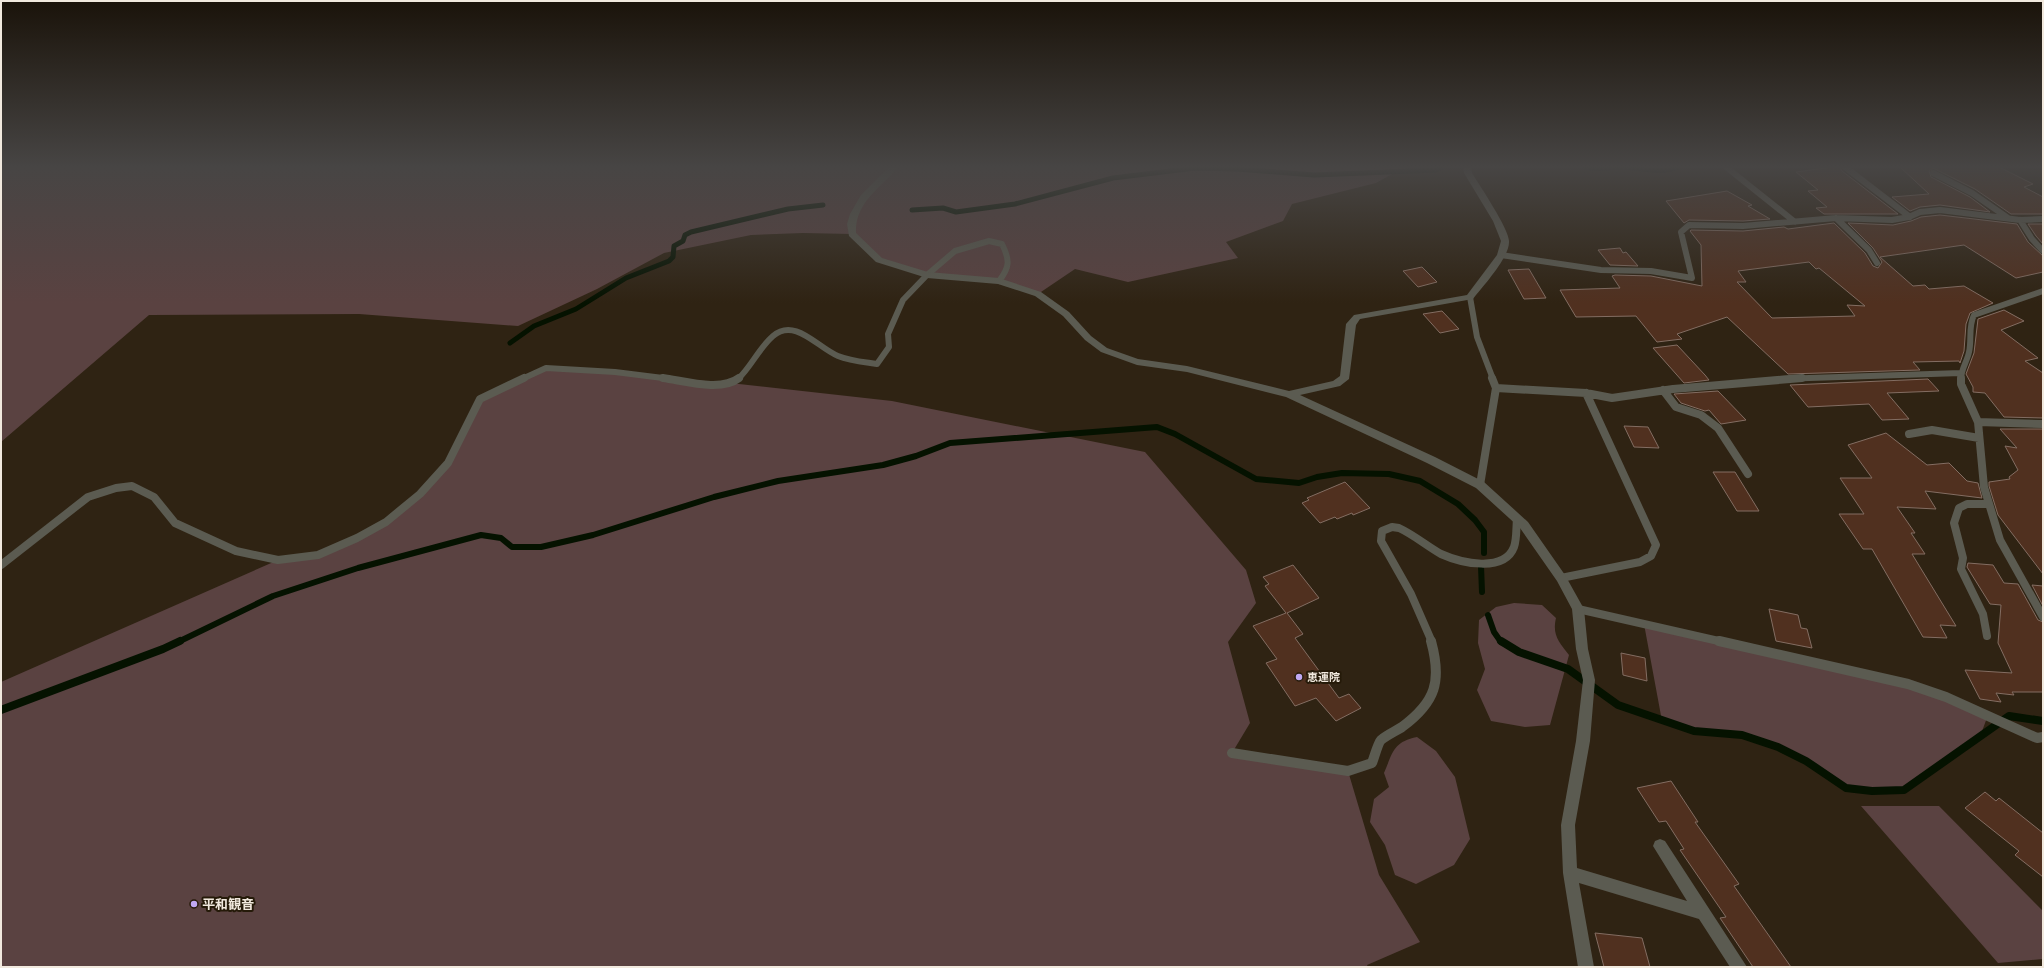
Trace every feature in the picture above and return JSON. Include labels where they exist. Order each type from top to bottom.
[{"type":"street","points":[[853,212],[851,217],[852,234],[879,260],[927,275],[999,281],[1038,294],[1066,314],[1088,338],[1104,350],[1137,362],[1187,369],[1289,394],[1431,460],[1480,485],[1524,525],[1561,578],[1578,609],[1582,648],[1589,686],[1583,741],[1568,825],[1570,873],[1586,967]]},
{"type":"street","points":[[1289,394],[1336,384],[1346,377],[1350,324],[1357,317],[1470,297],[1501,256],[1505,241],[1501,229],[1491,212]]},
{"type":"street","points":[[1660,846],[1739,967]]},
{"type":"street","points":[[1570,873],[1704,914]]},
{"type":"lane","points":[[1782,212],[1795,222]]},
{"type":"lane","points":[[1905,212],[1910,216]]},
{"type":"lane","points":[[1501,256],[1601,270],[1651,271],[1692,278],[1681,232],[1689,225],[1743,226],[1836,218],[1892,220],[1920,212]]},
{"type":"lane","points":[[1957,212],[2020,220],[2043,219]]},
{"type":"lane","points":[[2000,212],[2009,219]]},
{"type":"lane","points":[[1836,218],[1869,250],[1877,263]]},
{"type":"lane","points":[[2020,220],[2032,239],[2043,251]]},
{"type":"lane","points":[[1,565],[88,497],[116,488],[132,486],[154,497],[175,523],[236,550],[278,560],[318,555],[358,538],[386,522],[420,494],[448,463],[480,399],[546,368],[615,372],[714,385],[730,384],[745,374],[774,335],[781,331],[788,330],[797,331],[840,357],[877,364],[889,347],[888,334],[903,300],[927,275],[954,251],[989,242],[1002,244],[1009,258],[1009,268],[999,281]]},
{"type":"lane","points":[[2043,291],[1974,315],[1971,321],[1969,352],[1961,373],[1961,384],[1978,422],[1984,487],[2000,540],[2043,617]]},
{"type":"lane","points":[[1470,297],[1477,337],[1496,388],[1480,485]]},
{"type":"lane","points":[[1496,388],[1586,393],[1612,398],[1663,390],[1782,379],[1961,373]]},
{"type":"lane","points":[[1663,390],[1676,406],[1684,411],[1702,415],[1718,428],[1748,474]]},
{"type":"lane","points":[[1561,578],[1640,562],[1651,556],[1656,545],[1586,393]]},
{"type":"lane","points":[[1978,422],[2043,424]]},
{"type":"lane","points":[[1909,434],[1932,430],[1979,438]]},
{"type":"lane","points":[[1987,636],[1983,614],[1961,569],[1963,558],[1954,523],[1959,508],[1967,504],[1990,504]]},
{"type":"lane","points":[[1232,753],[1348,771],[1372,763],[1380,740],[1392,734],[1423,709],[1433,693],[1438,679],[1436,657],[1419,609],[1381,541],[1382,532],[1392,527],[1399,528],[1446,556],[1468,562],[1496,564],[1507,558],[1514,549],[1517,519]]},
{"type":"lane","points":[[1578,609],[1908,684],[1946,697],[2037,738],[2043,737]]},
{"type":"shaded area","points":[[1,212],[1288,212],[1283,221],[1226,242],[1238,258],[1128,282],[1075,269],[1038,294],[999,281],[927,275],[879,260],[852,234],[803,233],[751,235],[664,253],[597,289],[518,326],[359,314],[149,315],[1,442]]},
{"type":"shaded area","points":[[546,368],[730,383],[892,401],[1145,452],[1246,570],[1256,603],[1228,642],[1250,723],[1232,753],[1348,771],[1379,875],[1420,942],[1367,965],[1368,967],[1,967],[1,682],[278,560],[318,555],[386,522],[448,463],[480,399]]},
{"type":"shaded area","points":[[1514,603],[1542,605],[1556,618],[1555,629],[1557,638],[1569,655],[1550,725],[1525,727],[1491,721],[1477,690],[1485,669],[1478,643],[1479,620],[1496,607]]},
{"type":"shaded area","points":[[1644,624],[1908,684],[1988,715],[1981,734],[1904,790],[1872,791],[1846,788],[1806,761],[1778,747],[1742,735],[1694,731],[1662,721]]},
{"type":"shaded area","points":[[1417,737],[1436,751],[1455,777],[1470,839],[1454,865],[1416,884],[1395,875],[1385,845],[1370,822],[1374,799],[1389,787],[1384,773],[1392,754],[1398,745],[1409,739]]},
{"type":"shaded area","points":[[1861,806],[1939,806],[2043,911],[2043,959],[1998,963]]},
{"type":"building","points":[[1675,212],[1758,212],[1770,219],[1743,221],[1689,220],[1684,223]]},
{"type":"building","points":[[1822,212],[1896,212],[1898,214],[1824,214]]},
{"type":"building","points":[[2008,212],[2043,212],[2043,214],[2011,214]]},
{"type":"building","points":[[1940,215],[2017,224],[2028,242],[2043,256],[2043,272],[2016,278],[1964,245],[1880,257],[1913,286],[1925,285],[1929,289],[1964,286],[1993,303],[1970,313],[1966,324],[1964,351],[1960,363],[1959,361],[1913,362],[1920,370],[1788,374],[1727,317],[1677,334],[1682,339],[1657,342],[1636,316],[1576,317],[1560,290],[1620,288],[1612,276],[1615,275],[1651,276],[1702,286],[1701,245],[1690,231],[1691,230],[1743,231],[1784,227],[1788,229],[1834,223],[1865,253],[1873,266],[1878,268],[1882,262],[1873,248],[1848,223],[1893,225],[1921,217]],"holes":[[[1809,262],[1816,269],[1819,268],[1865,306],[1847,305],[1855,316],[1772,318],[1737,282],[1746,282],[1738,271]]]},
{"type":"building","points":[[2028,224],[2043,224],[2043,244],[2036,236]]},
{"type":"building","points":[[1620,248],[1623,253],[1626,252],[1638,266],[1610,265],[1598,250]]},
{"type":"building","points":[[1422,267],[1437,282],[1418,287],[1403,271]]},
{"type":"building","points":[[1529,269],[1546,298],[1524,299],[1508,270]]},
{"type":"building","points":[[2004,310],[2024,321],[2001,330],[2038,358],[2025,361],[2043,373],[2043,418],[2004,417],[1985,393],[1973,392],[1973,387],[1966,374],[1974,353],[1978,319]]},
{"type":"building","points":[[1442,311],[1459,329],[1440,333],[1423,314]]},
{"type":"building","points":[[1677,345],[1709,380],[1684,383],[1653,348]]},
{"type":"building","points":[[1928,379],[1939,391],[1887,393],[1909,419],[1882,420],[1869,404],[1808,407],[1790,385]]},
{"type":"building","points":[[1718,391],[1746,420],[1721,424],[1709,410],[1705,411],[1681,403],[1674,394]]},
{"type":"building","points":[[1624,426],[1648,427],[1659,448],[1634,447]]},
{"type":"building","points":[[2000,429],[2043,429],[2043,574],[1998,515],[1989,486],[1989,482],[2010,479],[2009,477],[2018,470],[2005,446],[2017,448]]},
{"type":"building","points":[[1886,433],[1927,465],[1949,463],[1967,481],[1978,483],[1982,498],[1925,491],[1936,509],[1897,507],[1915,533],[1911,533],[1925,554],[1912,554],[1956,626],[1940,625],[1947,638],[1923,637],[1872,549],[1863,549],[1839,514],[1864,514],[1840,478],[1872,478],[1848,445]]},
{"type":"building","points":[[1713,472],[1735,472],[1759,511],[1737,511]]},
{"type":"building","points":[[1345,482],[1370,508],[1353,515],[1352,513],[1337,519],[1335,517],[1320,523],[1302,503],[1309,500],[1307,498]]},
{"type":"building","points":[[1968,563],[1993,565],[2004,583],[2018,584],[2038,620],[2043,622],[2043,692],[2012,692],[2014,695],[1996,693],[2001,702],[1980,699],[1965,670],[2012,673],[1998,643],[2001,605],[1990,604],[1967,567]]},
{"type":"building","points":[[1293,565],[1319,598],[1287,613],[1303,634],[1295,638],[1339,698],[1349,694],[1361,708],[1336,721],[1316,698],[1295,706],[1266,663],[1277,659],[1253,626],[1286,613],[1265,586],[1269,584],[1263,577]]},
{"type":"building","points":[[2032,585],[2043,586],[2043,606]]},
{"type":"building","points":[[1769,609],[1798,615],[1801,628],[1807,629],[1812,648],[1776,641]]},
{"type":"building","points":[[1621,653],[1645,658],[1647,681],[1623,675]]},
{"type":"building","points":[[1671,781],[1698,822],[1695,822],[1739,884],[1734,886],[1791,967],[1753,967],[1720,918],[1726,917],[1680,850],[1684,849],[1666,821],[1659,822],[1637,788]]},
{"type":"building","points":[[1985,792],[1996,801],[1999,798],[2043,833],[2043,877],[2015,855],[2019,851],[1965,808]]},
{"type":"building","points":[[1595,933],[1642,938],[1650,967],[1604,967]]},
{"type":"waterway","points":[[510,343],[534,326],[576,309],[626,278],[669,261],[673,257],[674,246],[683,241],[685,235],[691,232],[775,212]]},
{"type":"waterway","points":[[178,642],[273,596],[358,568],[481,535],[501,538],[512,547],[541,547],[593,535],[714,497],[778,481],[883,465],[916,456],[950,443],[1157,427],[1175,434],[1256,479],[1299,483],[1317,477],[1342,473],[1389,474],[1420,481],[1458,504],[1475,520],[1484,532],[1484,553]]},
{"type":"waterway","points":[[1481,566],[1482,592]]},
{"type":"waterway","points":[[1488,615],[1494,632],[1501,642]]},
{"type":"waterway","points":[[1,710],[163,649],[180,641]]},
{"type":"waterway","points":[[1501,641],[1519,652],[1568,669],[1618,705],[1694,731],[1742,735],[1778,747],[1806,761],[1846,788],[1872,791],[1904,790],[2009,716],[2043,721]]},
{"type":"place","name":"恵運院","points":[[1299,677]]},
{"type":"place","name":"平和観音","points":[[194,904]]}]
